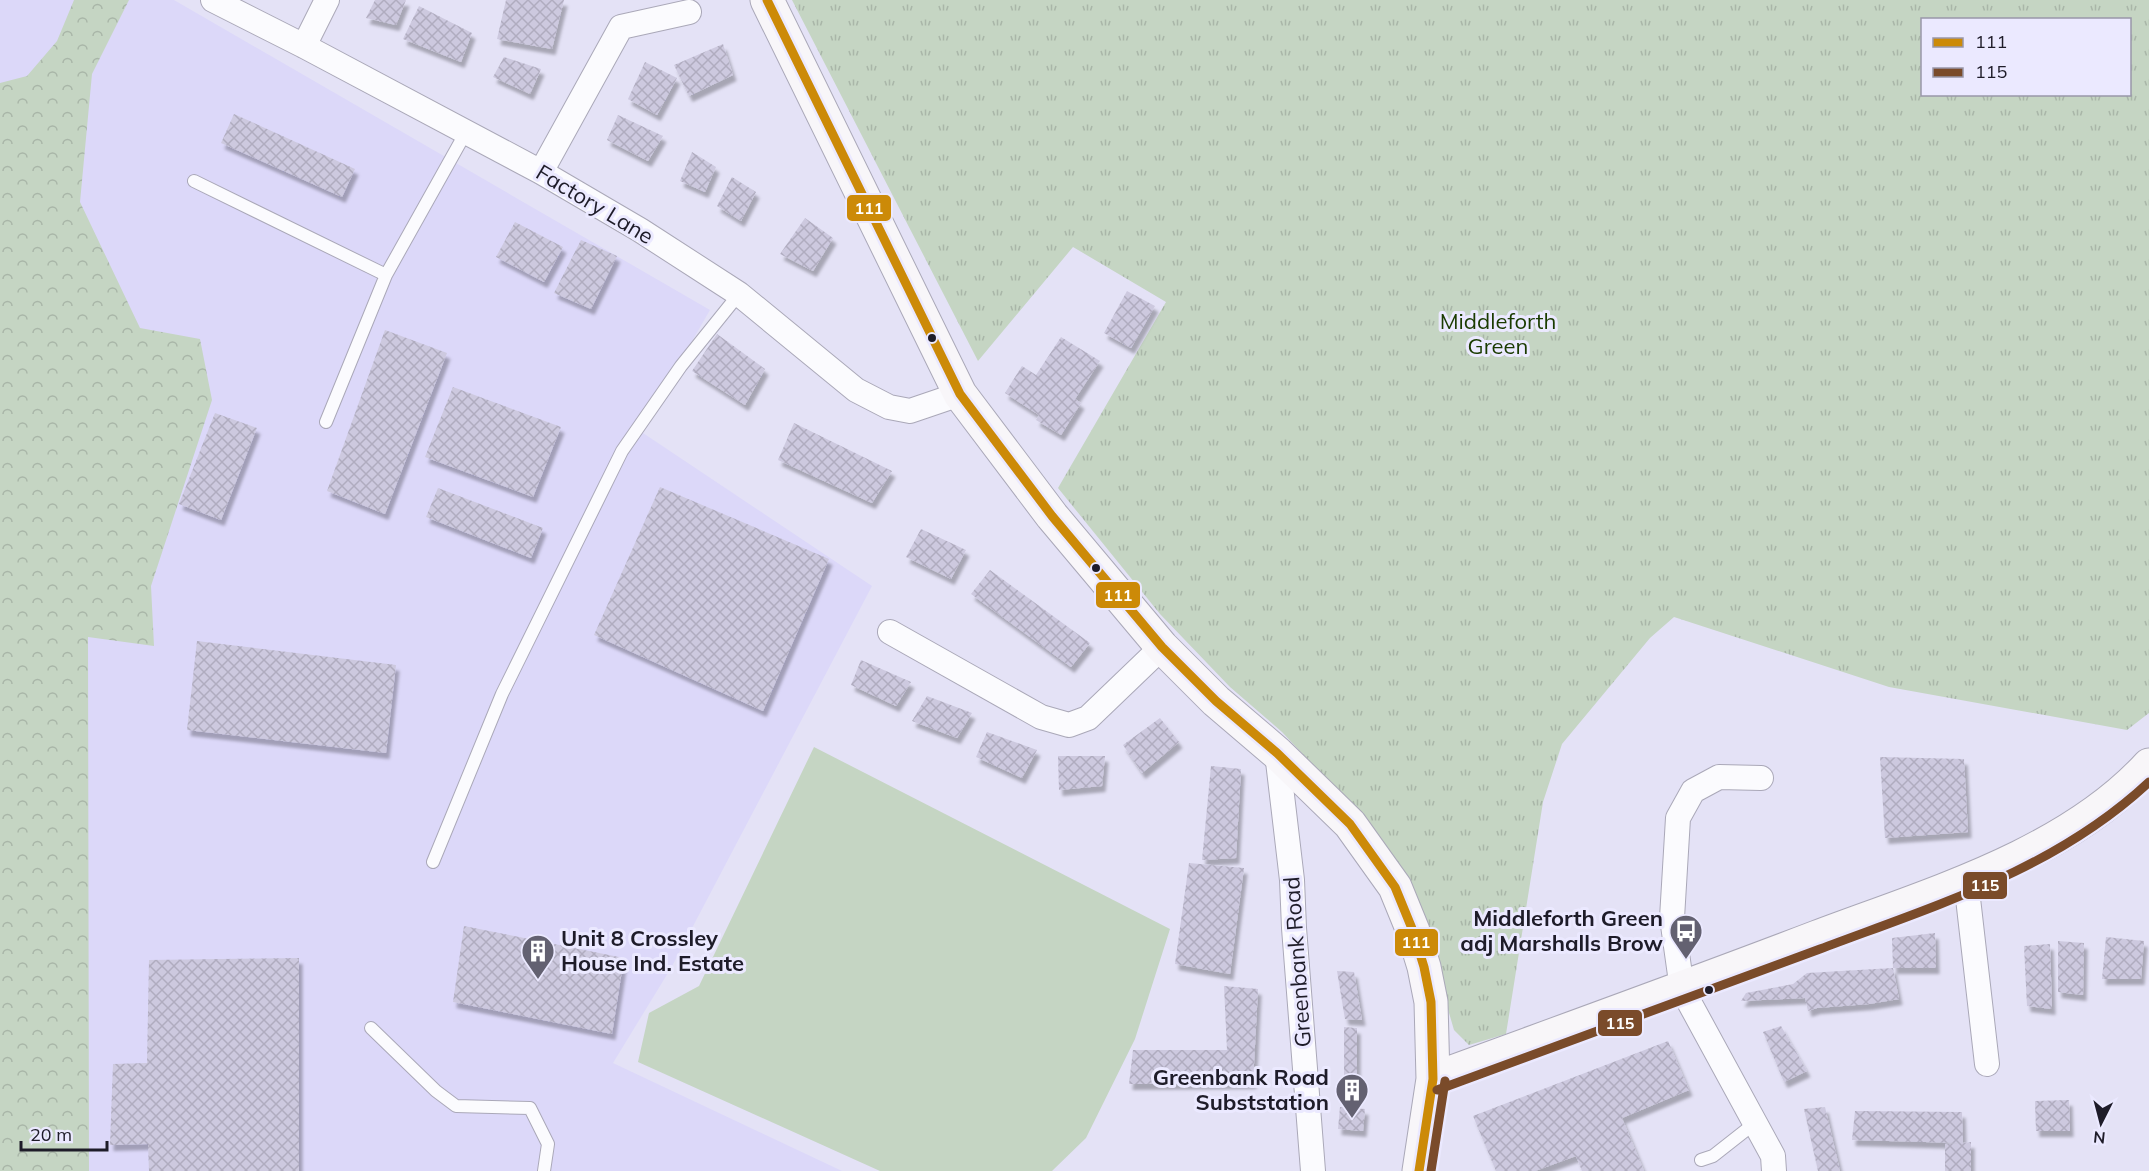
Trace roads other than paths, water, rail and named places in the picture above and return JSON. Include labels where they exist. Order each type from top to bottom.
[{"type":"main road","points":[[767,0],[960,394],[1052,516],[1162,647],[1216,701],[1277,753],[1350,824],[1395,887],[1413,931],[1424,967],[1431,1002],[1433,1079],[1419,1171]]},
{"type":"main road","points":[[1433,1079],[1682,989],[1966,881],[2047,843],[2090,817],[2132,784],[2149,765]]},
{"type":"street","name":"Factory Lane","points":[[213,0],[541,172],[640,230],[740,294],[856,390],[889,407],[910,411],[960,394]]},
{"type":"street","points":[[304,46],[327,0]]},
{"type":"street","points":[[541,172],[621,27],[689,12]]},
{"type":"street","points":[[890,632],[1041,717],[1069,725],[1088,718],[1162,647]]},
{"type":"street","name":"Greenbank Road","points":[[1277,753],[1292,880],[1313,1171]]},
{"type":"street","points":[[1761,778],[1719,777],[1693,791],[1678,818],[1672,918],[1682,989],[1773,1156],[1774,1171]]},
{"type":"street","points":[[1966,881],[1986,1064]]},
{"type":"lane","points":[[326,422],[386,275],[466,132]]},
{"type":"lane","points":[[194,181],[386,275]]},
{"type":"lane","points":[[433,862],[502,694],[622,451],[681,366],[740,294]]},
{"type":"lane","points":[[371,1028],[436,1091],[456,1106],[530,1108],[548,1144],[544,1171]]},
{"type":"lane","points":[[1701,1160],[1713,1156],[1755,1123]]},
{"type":"place","name":"Middleforth Green adj Marshalls Brow","points":[[1686,960]]},
{"type":"place","name":"Unit 8 Crossley House Ind. Estate","points":[[538,980]]},
{"type":"place","name":"Greenbank Road Subststation","points":[[1352,1119]]},
{"type":"park label","name":"Middleforth Green","points":[[1498,334]]}]
